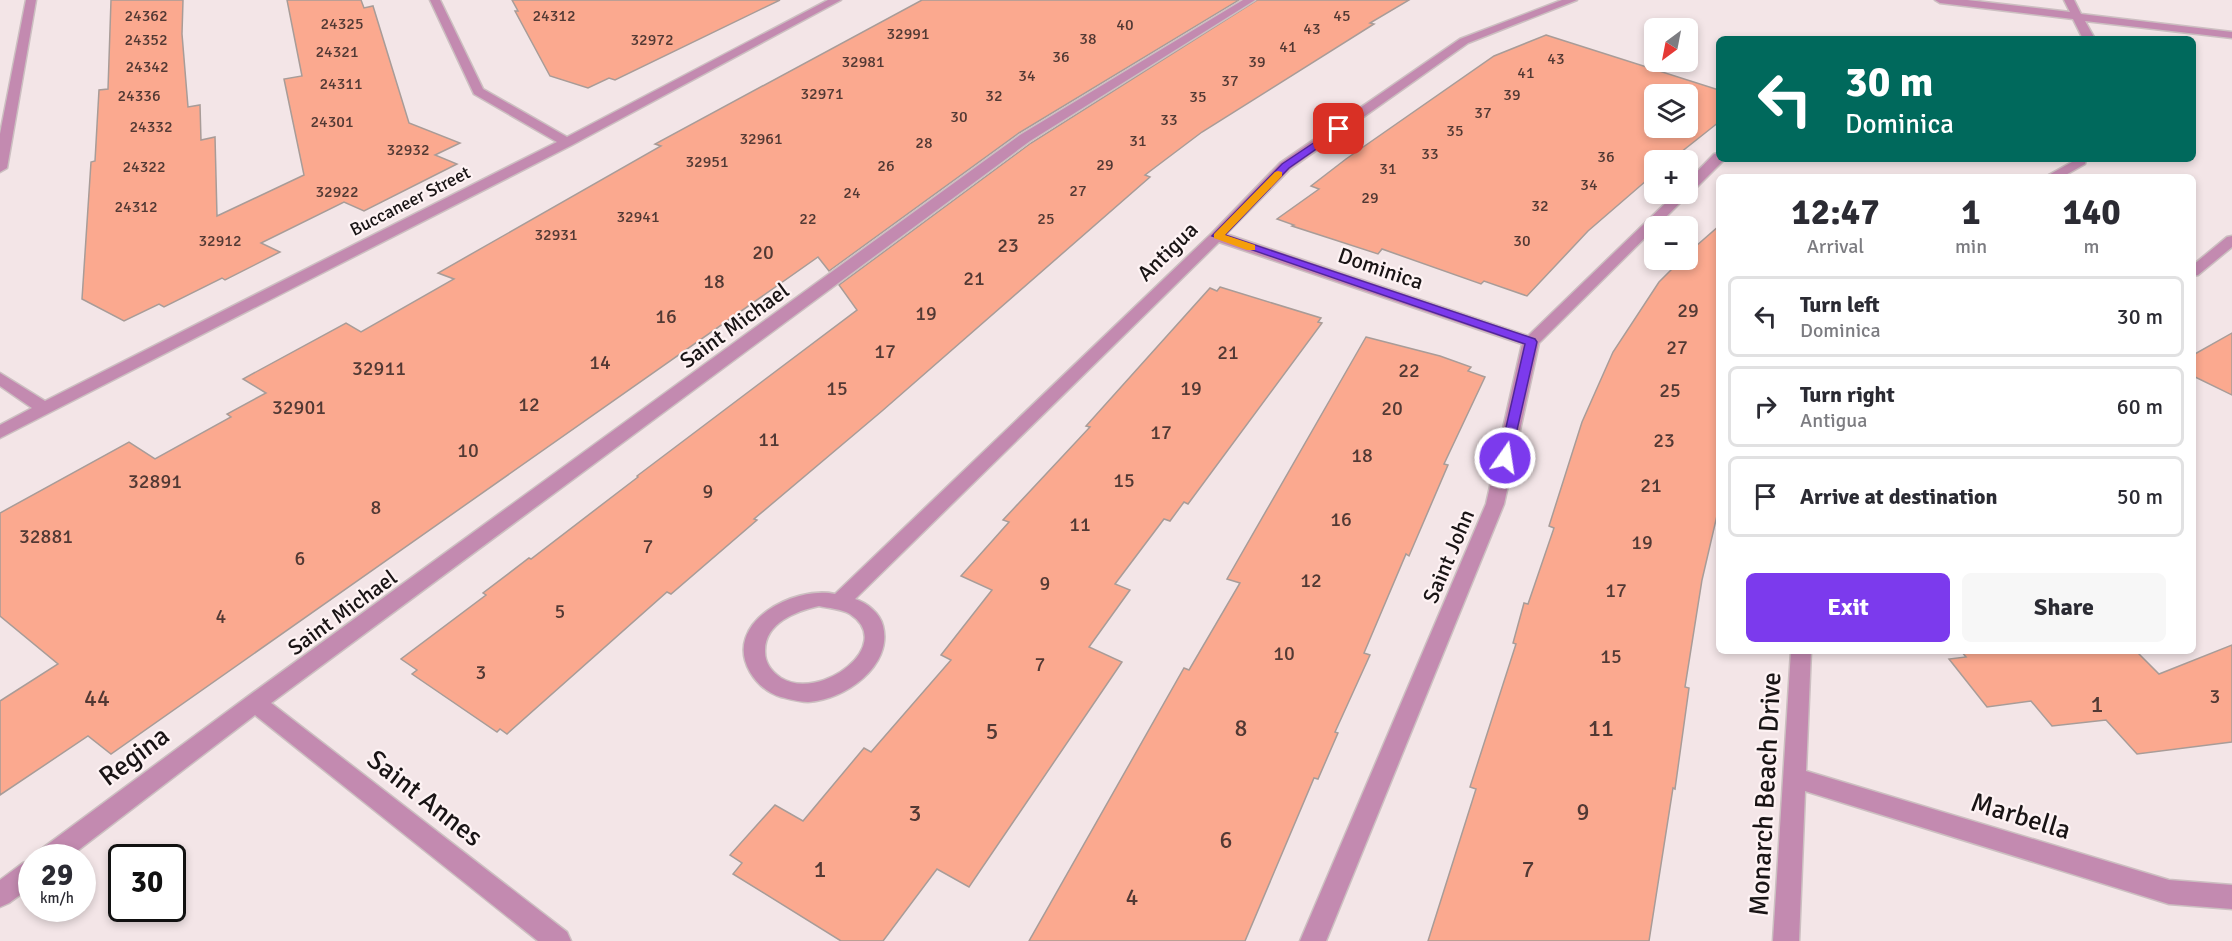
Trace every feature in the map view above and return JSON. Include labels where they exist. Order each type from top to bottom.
[{"type":"street","points":[[0,168],[31,0]]},
{"type":"street","points":[[435,0],[477,91],[567,142]]},
{"type":"street","name":"Buccaneer Street","points":[[0,432],[567,142],[836,0]]},
{"type":"street","name":"Saint Michael","points":[[255,703],[1025,138],[1250,0]]},
{"type":"street","name":"Antigua","points":[[841,600],[1217,236],[1285,166],[1464,41],[1572,0]]},
{"type":"street","points":[[1940,0],[2232,35]]},
{"type":"street","points":[[2069,0],[2088,36]]},
{"type":"street","points":[[1698,178],[1716,160]]},
{"type":"street","points":[[2058,174],[2078,162]]},
{"type":"street","points":[[1531,342],[1672,204]]},
{"type":"street","name":"Dominica","points":[[1217,236],[1531,342]]},
{"type":"street","points":[[2196,270],[2232,240]]},
{"type":"street","name":"Saint John","points":[[1313,941],[1495,504],[1531,342]]},
{"type":"street","points":[[0,378],[44,408]]},
{"type":"street","points":[[819,598],[841,600],[860,608],[872,621],[876,638],[871,657],[857,674],[836,686],[811,692],[787,691],[768,682],[756,667],[753,649],[760,631],[775,615],[796,603],[819,598]]},
{"type":"street","name":"Monarch Beach Drive","points":[[1786,941],[1802,654]]},
{"type":"street","name":"Regina","points":[[68,844],[255,703]]},
{"type":"street","name":"Saint Annes","points":[[255,703],[558,941]]},
{"type":"street","name":"Marbella","points":[[1796,778],[2169,892],[2232,897]]},
{"type":"street","points":[[0,895],[18,882]]},
{"type":"building","points":[[111,0],[183,0],[182,34],[188,107],[200,105],[201,140],[215,137],[217,216],[304,175],[284,79],[302,76],[287,0],[361,0],[364,8],[373,6],[409,123],[460,143],[435,155],[457,164],[364,211],[344,202],[261,243],[280,252],[164,307],[159,304],[124,321],[82,299],[91,162],[95,161],[99,90],[108,89]]},
{"type":"building","points":[[512,0],[780,0],[615,80],[609,78],[588,88],[550,76],[515,11],[518,11]]},
{"type":"building","points":[[922,0],[1239,0],[1019,133],[829,271],[818,257],[111,754],[88,736],[0,795],[0,701],[58,664],[0,616],[0,513],[129,442],[155,459],[231,417],[227,414],[266,393],[243,379],[346,323],[361,332],[454,279],[438,273],[661,146],[655,144]]},
{"type":"building","points":[[1257,0],[1409,0],[1202,132],[1145,175],[1150,177],[882,411],[754,519],[757,520],[671,594],[667,592],[507,734],[500,729],[497,732],[412,674],[417,670],[401,659],[486,595],[483,593],[529,558],[531,559],[857,310],[839,285],[1031,143]]},
{"type":"building","points":[[1546,35],[1644,66],[1644,72],[1662,72],[1716,89],[1716,124],[1684,150],[1644,150],[1644,183],[1588,231],[1527,296],[1484,281],[1481,284],[1382,249],[1378,254],[1277,219],[1319,189],[1311,186],[1494,56]]},
{"type":"building","points":[[1716,229],[1716,520],[1702,580],[1685,687],[1689,688],[1675,789],[1673,788],[1649,941],[1428,941],[1476,789],[1470,787],[1516,644],[1513,643],[1524,603],[1528,604],[1554,528],[1549,526],[1582,422],[1613,352],[1659,282],[1671,270],[1698,270],[1698,244]]},
{"type":"building","points":[[1220,287],[1321,318],[1318,322],[1322,323],[1188,504],[1184,502],[1170,521],[1164,519],[1115,584],[1130,590],[1089,647],[1122,662],[969,887],[937,869],[883,941],[841,941],[733,874],[742,863],[730,855],[775,805],[803,821],[864,748],[871,752],[951,660],[941,655],[992,590],[961,576],[1009,522],[1003,520],[1090,427],[1086,426],[1210,288],[1217,291]]},
{"type":"building","points":[[2232,333],[2232,395],[2196,377],[2196,353]]},
{"type":"building","points":[[1366,337],[1440,356],[1471,367],[1468,371],[1485,377],[1444,464],[1448,465],[1409,556],[1406,554],[1364,653],[1370,655],[1335,732],[1338,733],[1318,779],[1314,778],[1245,941],[1029,941],[1184,668],[1189,670],[1240,583],[1227,579]]},
{"type":"building","points":[[2232,645],[2232,742],[2137,754],[2106,720],[2052,726],[2031,701],[1987,707],[1949,659],[1966,657],[1964,654],[2139,654],[2159,674]]},
{"type":"slow traffic","points":[[1251,247],[1217,236],[1278,174]]},
{"type":"route","points":[[1339,129],[1285,166],[1217,236],[1531,342],[1505,458]]}]
